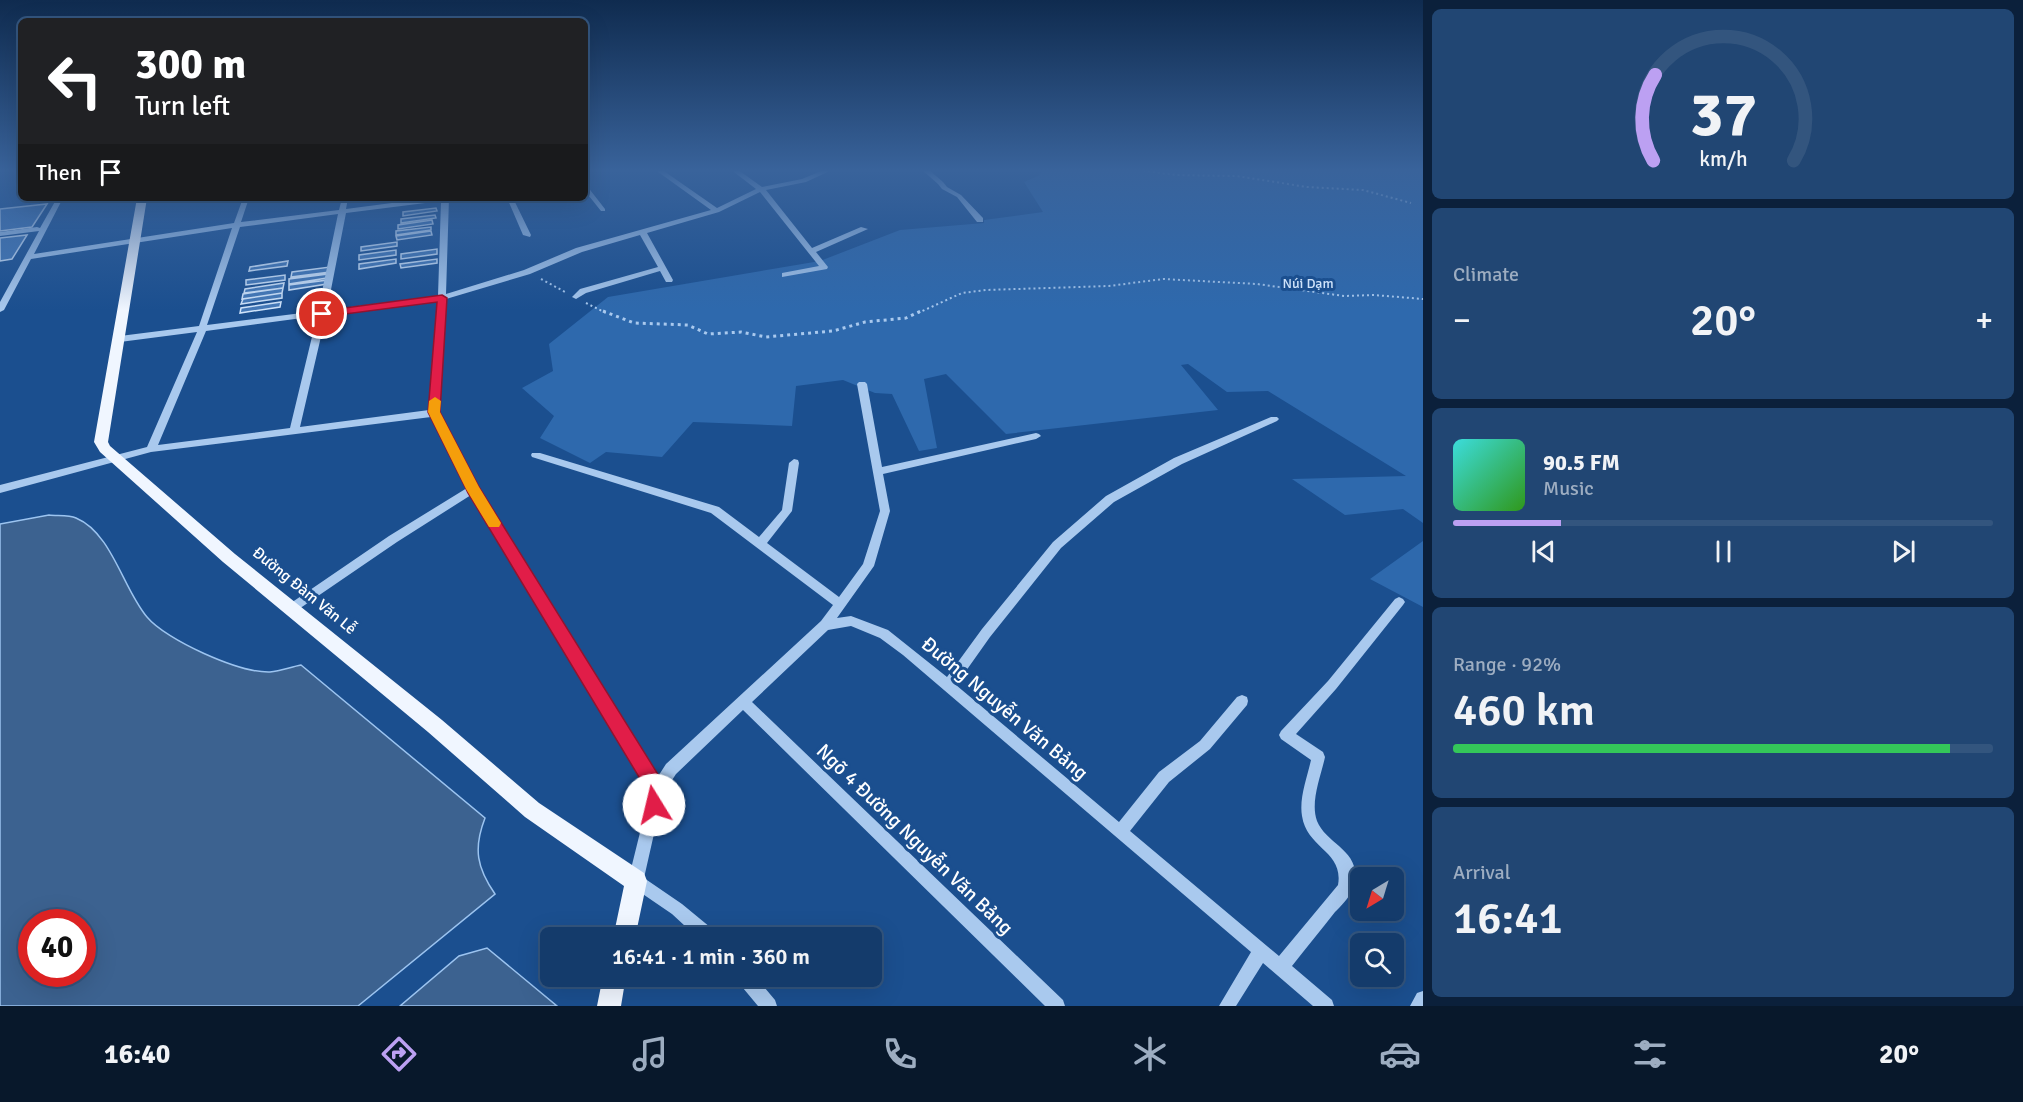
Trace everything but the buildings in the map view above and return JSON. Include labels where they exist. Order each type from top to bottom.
[{"type":"main road","name":"Đường Đàm Văn Lễ","points":[[139,216],[101,442],[114,458],[229,558],[292,608],[532,810],[636,881]]},
{"type":"main road","points":[[626,927],[636,881]]},
{"type":"main road","points":[[609,1006],[613,987]]},
{"type":"street","points":[[0,310],[51,216]]},
{"type":"street","points":[[151,449],[202,329],[240,216]]},
{"type":"street","points":[[30,257],[306,216]]},
{"type":"street","points":[[294,430],[322,314],[342,216]]},
{"type":"street","points":[[444,216],[442,298],[434,412],[473,489],[657,791]]},
{"type":"street","points":[[518,216],[527,235]]},
{"type":"street","points":[[120,339],[442,298],[527,272],[579,250],[698,216]]},
{"type":"street","points":[[782,216],[824,267],[785,275]]},
{"type":"street","points":[[976,216],[980,220]]},
{"type":"street","points":[[0,234],[37,229]]},
{"type":"street","points":[[811,251],[864,229]]},
{"type":"street","points":[[642,231],[669,280]]},
{"type":"street","points":[[576,297],[583,291],[662,268]]},
{"type":"street","points":[[697,927],[677,909],[636,881],[657,791],[670,769],[825,625],[868,566],[885,511],[862,384]]},
{"type":"street","points":[[0,489],[151,449],[434,412]]},
{"type":"street","points":[[948,685],[986,633],[1057,545],[1110,499],[1178,461],[1274,419]]},
{"type":"street","points":[[879,471],[1036,436]]},
{"type":"street","points":[[536,455],[715,510],[840,604]]},
{"type":"street","points":[[761,543],[788,511],[794,463]]},
{"type":"street","points":[[292,608],[393,539],[473,489]]},
{"type":"street","points":[[1281,967],[1345,888],[1349,877],[1346,863],[1317,833],[1310,820],[1309,801],[1318,757],[1286,735],[1332,684],[1399,602]]},
{"type":"street","name":"Đường Nguyễn Văn Bảng","points":[[825,625],[851,621],[884,634],[948,685],[1326,1006]]},
{"type":"street","points":[[1120,832],[1164,777],[1205,745],[1242,701]]},
{"type":"street","name":"Ngõ 4 Đường Nguyễn Văn Bảng","points":[[743,702],[1057,1006]]},
{"type":"street","points":[[1227,1006],[1260,952]]},
{"type":"street","points":[[753,987],[769,1006]]},
{"type":"street","points":[[1418,1006],[1423,999]]},
{"type":"path","points":[[527,272],[599,310],[634,322],[688,325],[708,334],[741,332],[766,337],[833,331],[865,322],[906,318],[962,293],[986,290],[1109,286],[1163,279],[1257,285],[1344,296],[1374,295],[1423,299]]},
{"type":"green space","name":"Núi Dạm","points":[[1014,216],[1423,216],[1423,523],[1403,509],[1345,515],[1292,479],[1406,476],[1268,391],[1227,392],[1188,364],[1181,365],[1218,410],[1006,434],[946,374],[924,379],[937,448],[919,451],[892,394],[875,393],[843,380],[796,386],[792,426],[693,422],[662,457],[606,452],[590,463],[540,438],[554,416],[522,388],[553,371],[549,344],[608,297],[820,261],[900,230],[984,223],[984,220]]},
{"type":"green space","points":[[1423,541],[1423,607],[1370,579]]},
{"type":"shaded area","points":[[49,515],[76,518],[88,525],[108,549],[139,605],[156,626],[204,654],[240,667],[270,672],[301,665],[485,818],[479,839],[479,858],[484,876],[495,894],[358,1006],[0,1006],[0,524]]},
{"type":"shaded area","points":[[487,948],[557,1006],[400,1006],[459,956]]},
{"type":"slow traffic","points":[[435,401],[434,412],[473,489],[494,523]]},
{"type":"route","points":[[322,314],[442,298],[434,412],[473,489],[657,791],[654,805]]}]
